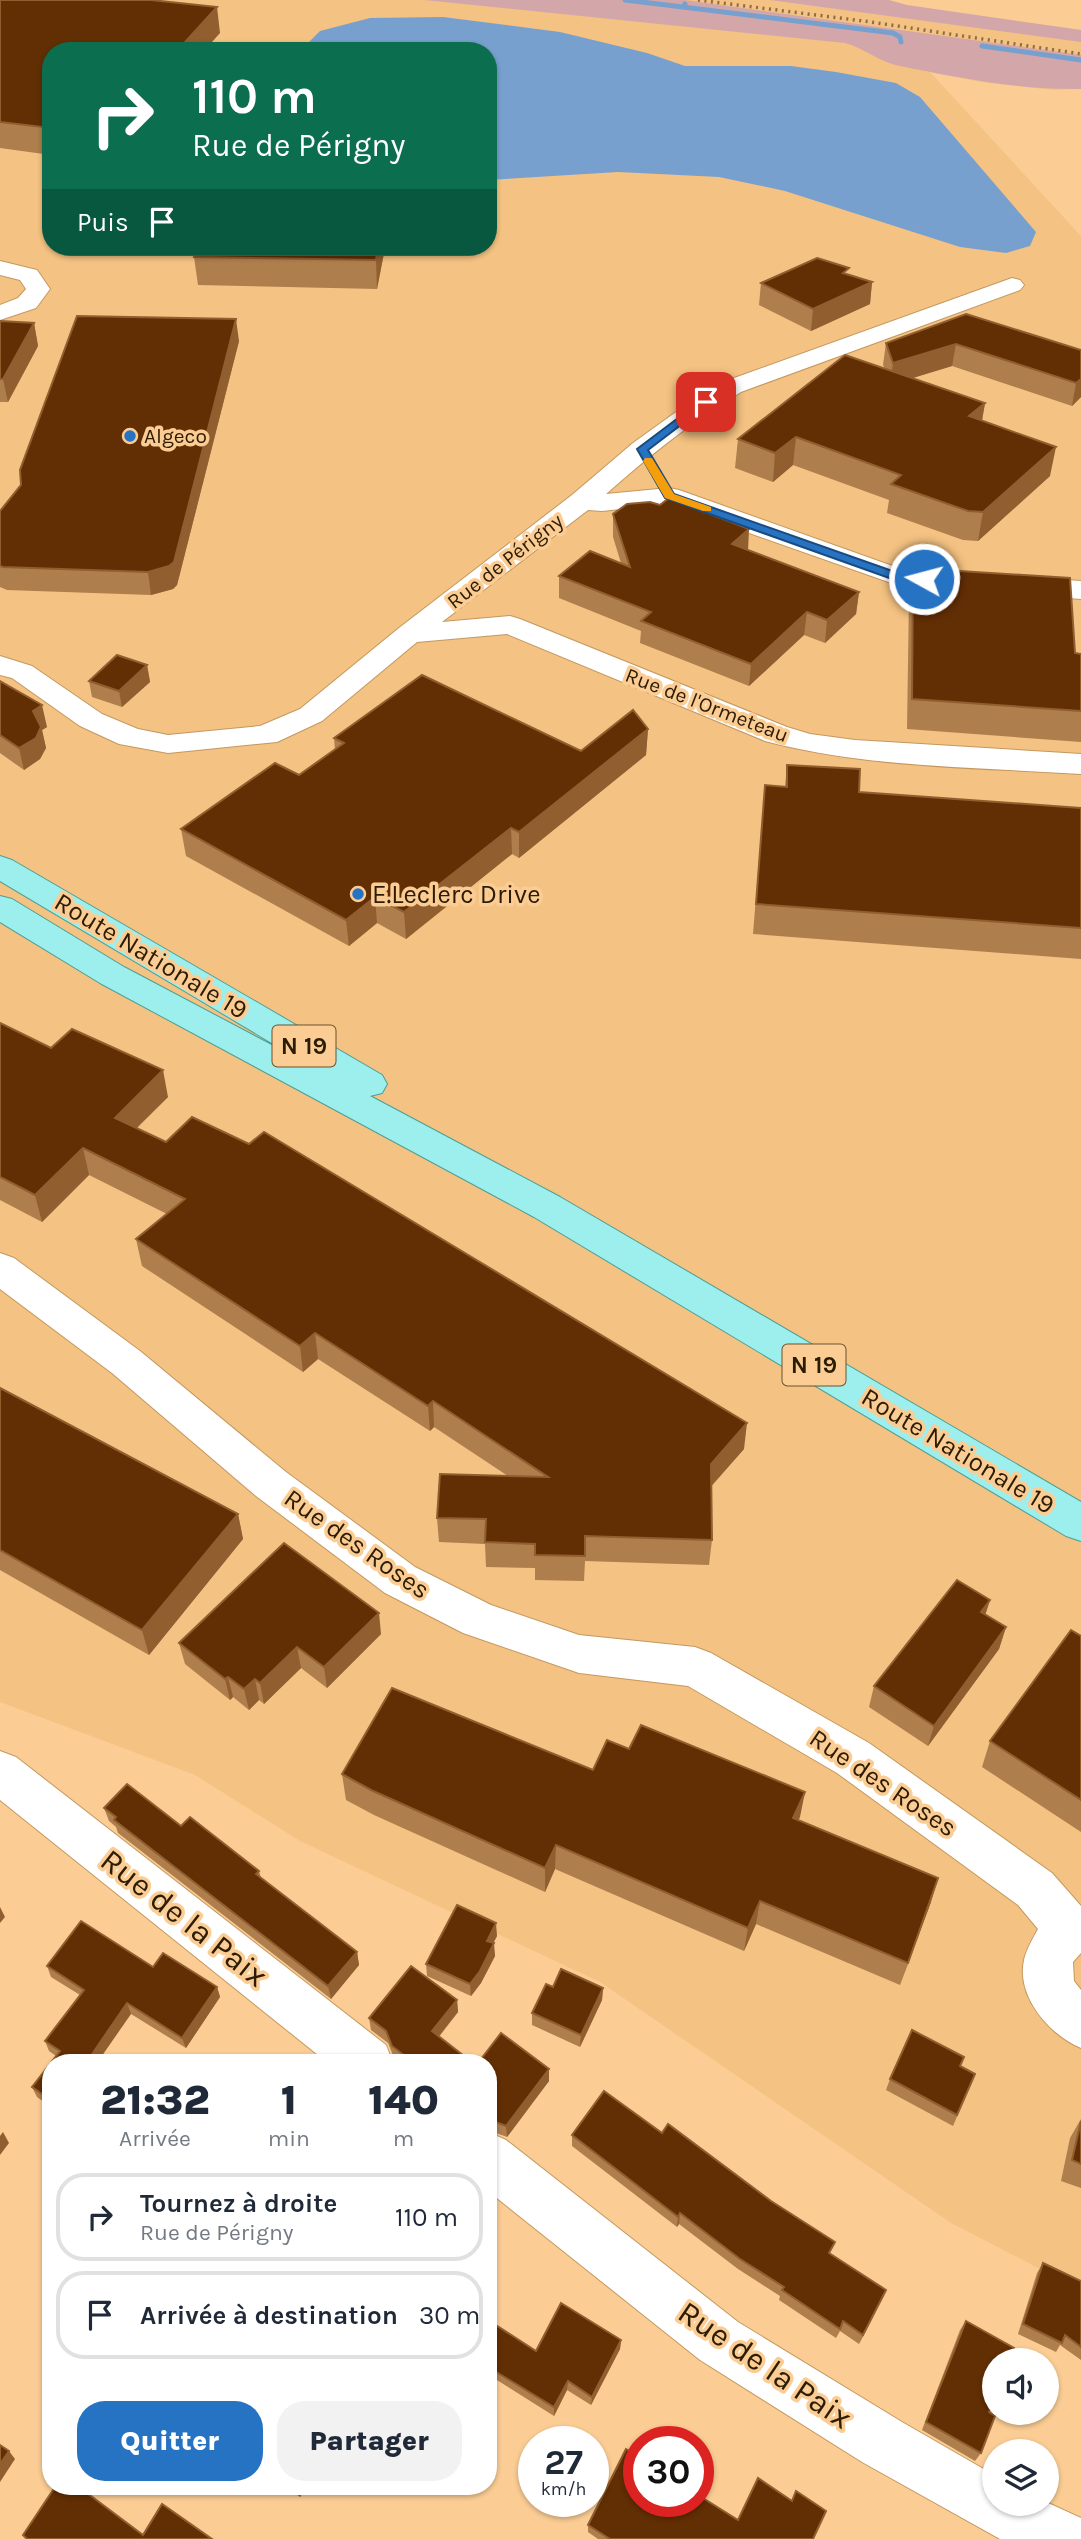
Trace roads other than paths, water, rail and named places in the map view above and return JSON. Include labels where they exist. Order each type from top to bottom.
[{"type":"main road","name":"Route Nationale 19","points":[[0,867],[415,1112],[547,1207]]},
{"type":"main road","name":"Route Nationale 19","points":[[0,907],[112,975],[547,1207],[1081,1523]]},
{"type":"street","points":[[0,268],[29,275],[38,289],[27,303],[0,313]]},
{"type":"street","name":"Rue de Périgny","points":[[0,665],[22,672],[91,720],[130,737],[168,744],[266,735],[311,715],[409,635],[502,598],[582,501],[642,449],[706,402],[732,387],[1012,285]]},
{"type":"street","points":[[642,449],[669,496]]},
{"type":"street","points":[[582,501],[602,503],[669,496],[897,577],[1081,590]]},
{"type":"street","name":"Rue de l'Ormeteau","points":[[409,635],[502,598],[776,734],[809,743],[855,749],[1081,764]]},
{"type":"street","name":"Rue des Roses","points":[[0,1268],[118,1355],[271,1484],[400,1580],[478,1620],[579,1654],[695,1667],[853,1758],[1035,1889],[1076,1930]]},
{"type":"street","name":"Rue de la Paix","points":[[0,1772],[357,2054]]},
{"type":"street","points":[[1076,1930],[1059,1941],[1050,1954],[1047,1970],[1049,1986],[1057,2002],[1081,2023]]},
{"type":"street","name":"Rue de la Paix","points":[[497,2165],[719,2341],[882,2442],[1001,2510],[1062,2539]]},
{"type":"water","points":[[443,17],[560,32],[647,53],[685,66],[791,66],[896,83],[920,97],[1036,232],[1030,246],[1006,253],[960,247],[785,191],[719,177],[618,172],[497,179],[497,42],[309,42],[320,31],[370,18]]},
{"type":"waterway","points":[[625,0],[683,7]]},
{"type":"waterway","points":[[683,7],[893,33],[900,37],[901,42]]},
{"type":"waterway","points":[[982,46],[1081,60]]},
{"type":"railway","points":[[698,0],[871,22],[1081,54]]},
{"type":"place","name":"Algeco","points":[[130,436]]},
{"type":"place","name":"E.Leclerc Drive","points":[[358,894]]}]
